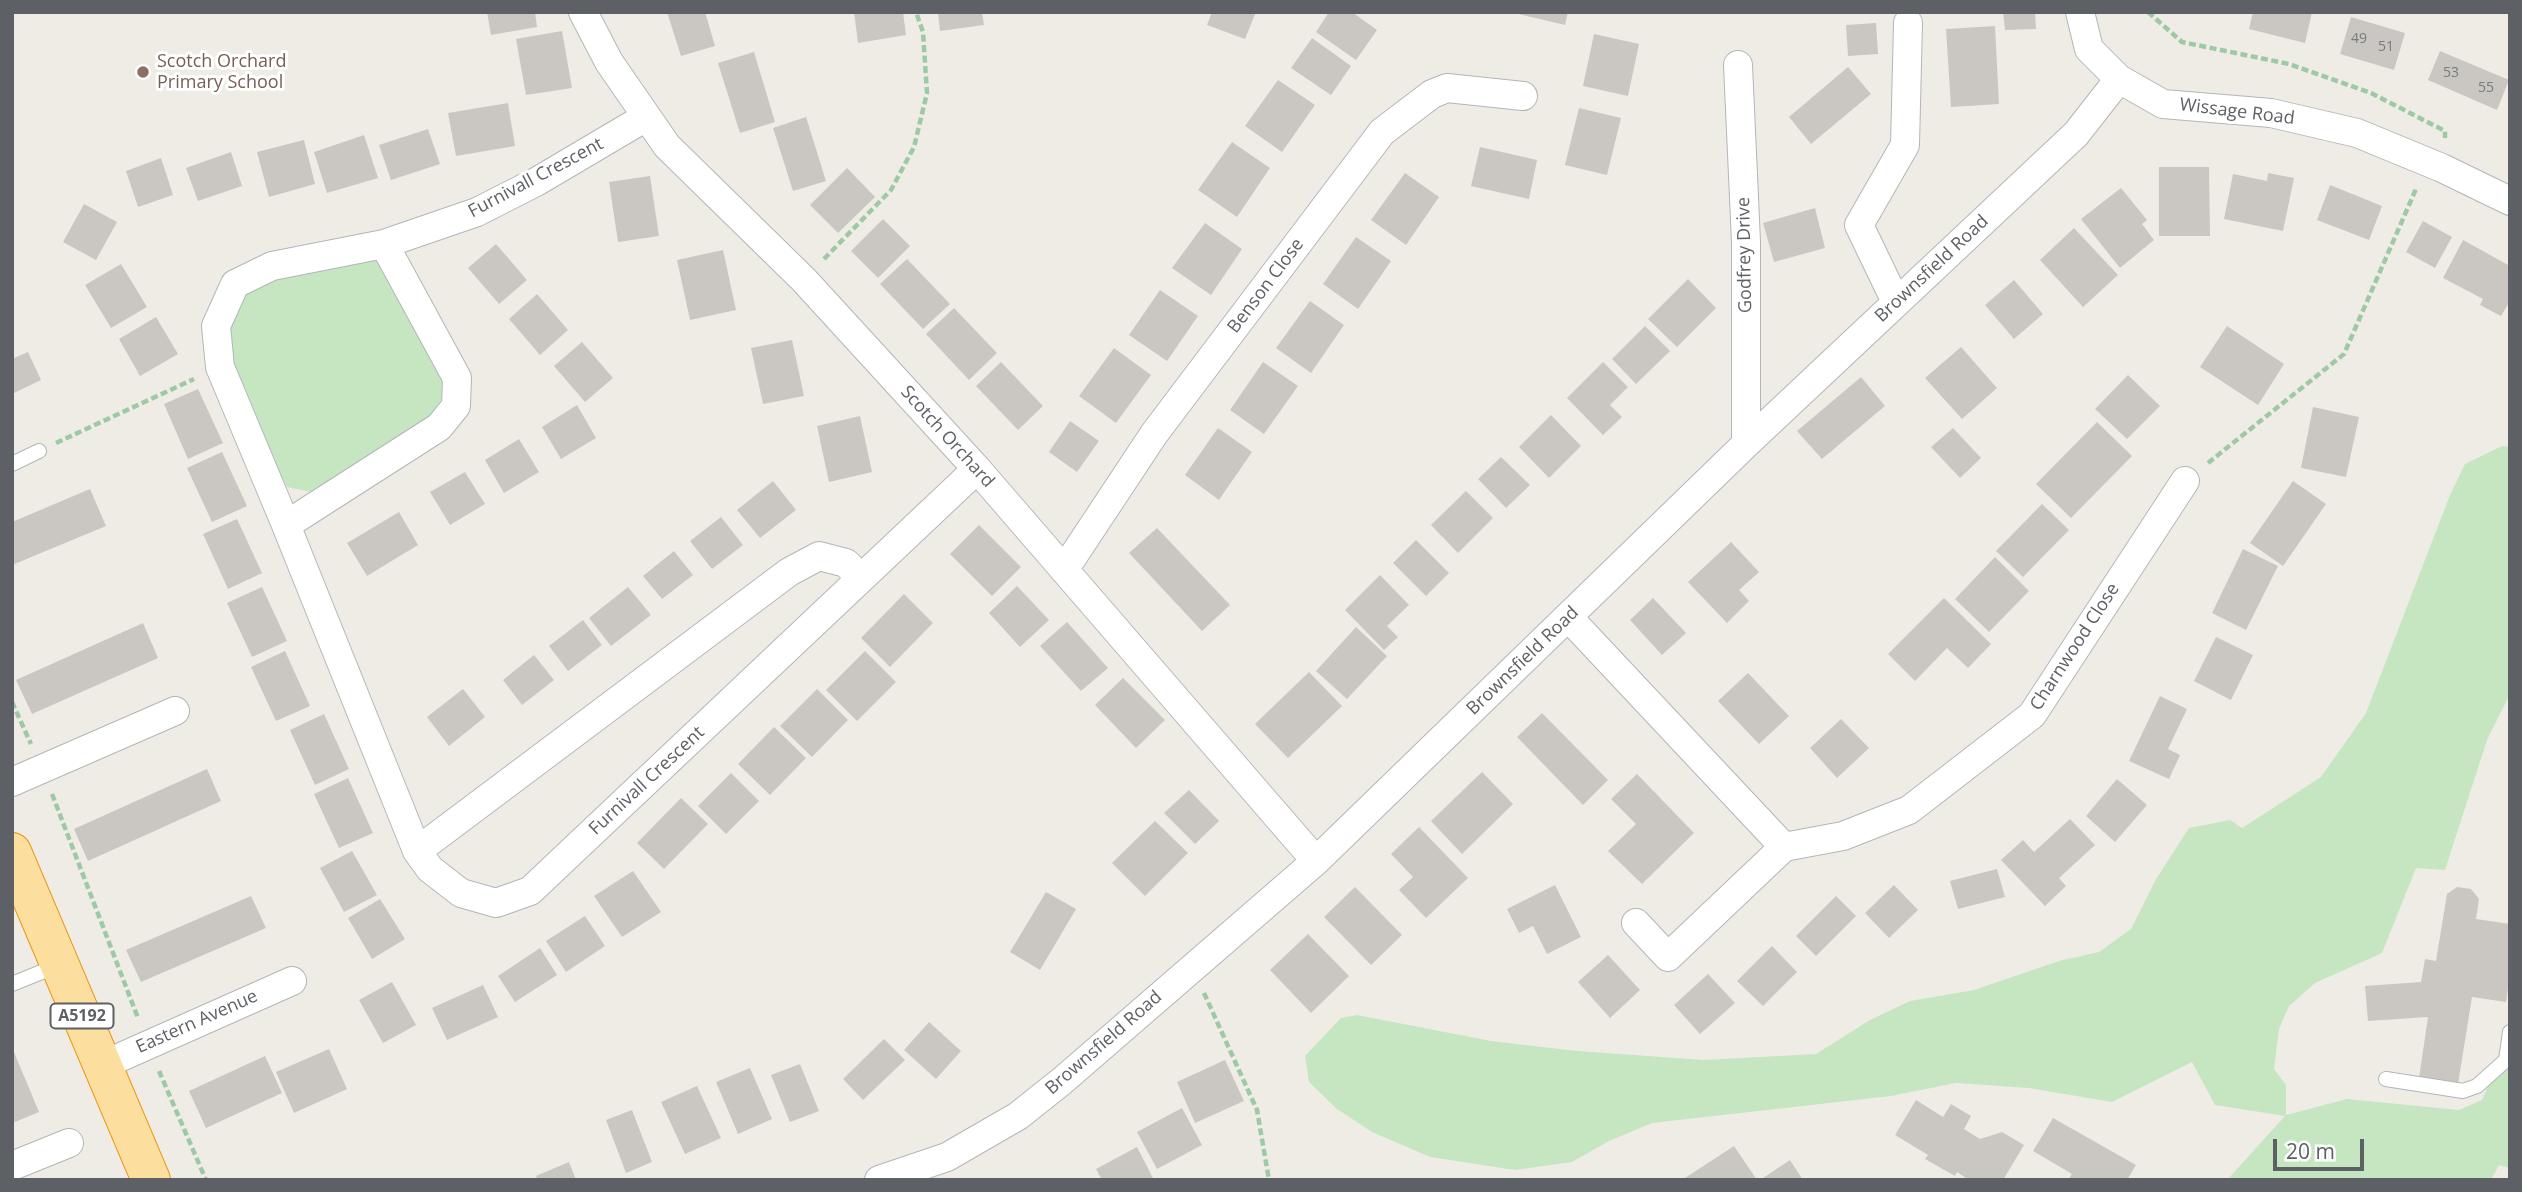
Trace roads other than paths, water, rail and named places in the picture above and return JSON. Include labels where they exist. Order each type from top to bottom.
[{"type":"highway","name":"A5192","points":[[12,852],[151,1180]]},
{"type":"street","name":"Scotch Orchard","points":[[583,12],[609,62],[667,146],[804,280],[977,469],[1316,860]]},
{"type":"street","name":"Wissage Road","points":[[2080,12],[2089,49],[2119,79],[2163,104],[2271,113],[2357,133],[2442,168],[2510,201]]},
{"type":"street","points":[[1896,302],[1859,225],[1905,145],[1908,23]]},
{"type":"street","name":"Godfrey Drive","points":[[1738,65],[1746,242],[1746,444]]},
{"type":"street","name":"Brownsfield Road","points":[[879,1180],[947,1157],[1018,1116],[1062,1081],[1316,860],[1746,444],[2076,134],[2119,79]]},
{"type":"street","name":"Benson Close","points":[[1064,570],[1154,435],[1382,132],[1433,94],[1447,88],[1523,96]]},
{"type":"street","name":"Furnivall Crescent","points":[[646,117],[536,182],[477,212],[384,244],[272,265],[235,284],[216,326],[220,367],[417,851],[430,869],[461,893],[496,903],[530,891],[977,469]]},
{"type":"street","points":[[286,525],[439,427],[456,405],[457,378],[384,244]]},
{"type":"street","name":"Charnwood Close","points":[[1784,847],[1843,836],[1909,810],[2032,715],[2185,481]]},
{"type":"street","points":[[417,851],[789,572],[819,556],[846,563],[861,578]]},
{"type":"street","points":[[1569,618],[1784,847],[1668,957],[1636,923]]},
{"type":"street","points":[[12,782],[175,711]]},
{"type":"street","name":"Eastern Avenue","points":[[103,1065],[292,981]]},
{"type":"street","points":[[12,1166],[69,1143]]},
{"type":"lane","points":[[12,464],[40,451]]},
{"type":"lane","points":[[12,984],[60,965]]},
{"type":"lane","points":[[2386,1079],[2463,1091],[2477,1086],[2508,1062],[2510,1032]]},
{"type":"place","name":"Scotch Orchard Primary School","points":[[143,72]]}]
